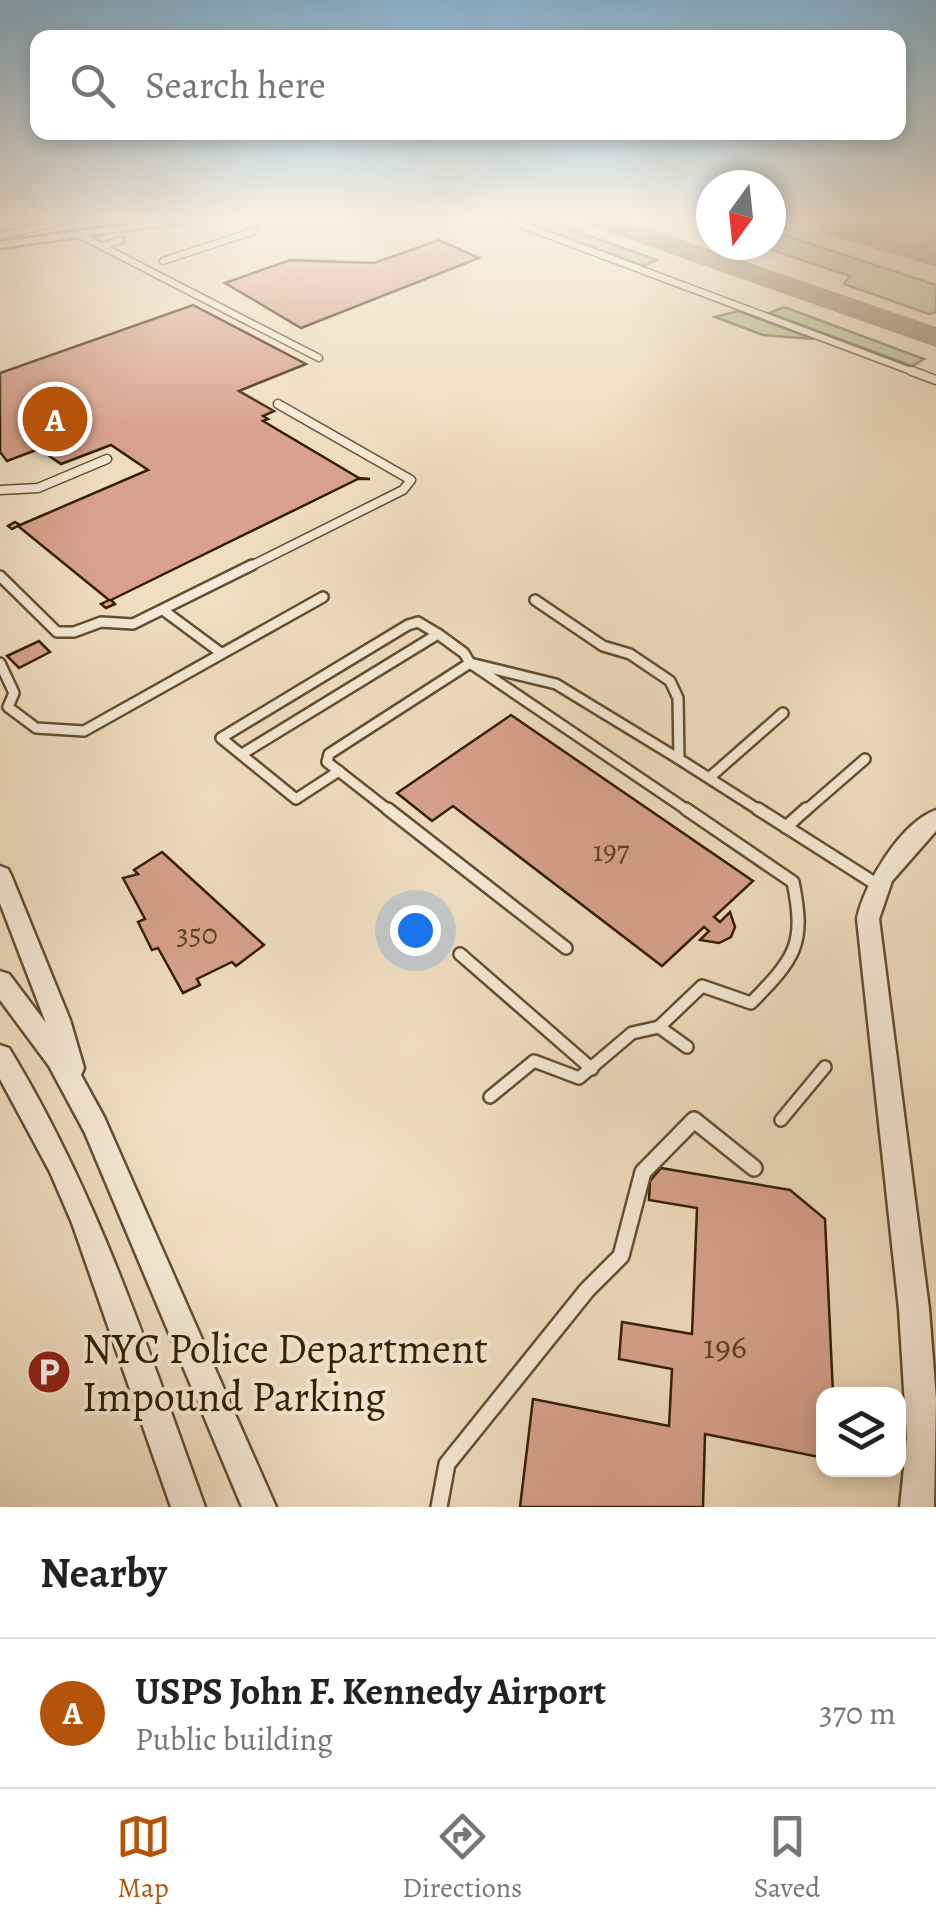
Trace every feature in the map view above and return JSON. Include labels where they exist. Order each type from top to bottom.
[{"type":"street","points":[[917,1507],[923,1438],[925,1314],[868,919],[876,884],[936,818]]},
{"type":"street","points":[[0,875],[58,1020],[78,1094]]},
{"type":"street","points":[[0,982],[39,1031],[78,1094],[259,1507]]},
{"type":"street","points":[[0,1056],[45,1129],[64,1170],[119,1308],[188,1507]]},
{"type":"lane","points":[[186,289],[319,358]]},
{"type":"lane","points":[[695,289],[936,380]]},
{"type":"lane","points":[[0,576],[57,632],[74,632],[100,622],[133,624],[403,490],[411,480],[278,404]]},
{"type":"lane","points":[[0,490],[38,488],[108,459]]},
{"type":"lane","points":[[0,662],[14,693],[8,707],[36,728],[84,731],[323,597]]},
{"type":"lane","points":[[534,600],[604,646],[630,654],[670,681],[678,698],[679,760]]},
{"type":"lane","points":[[163,610],[222,653]]},
{"type":"lane","points":[[340,771],[296,799],[221,738],[418,622],[464,652],[470,662],[793,882],[801,915],[798,954],[752,1004],[702,986],[659,1027],[632,1032],[579,1078],[534,1061],[490,1097]]},
{"type":"lane","points":[[242,754],[438,634]]},
{"type":"lane","points":[[566,948],[328,762],[329,754],[470,662],[556,684],[876,884]]},
{"type":"lane","points":[[708,778],[783,712]]},
{"type":"lane","points":[[786,827],[865,759]]},
{"type":"lane","points":[[460,954],[592,1069]]},
{"type":"lane","points":[[659,1027],[687,1047]]},
{"type":"lane","points":[[781,1120],[825,1067]]},
{"type":"lane","points":[[440,1507],[447,1464],[587,1290],[620,1256],[644,1172],[694,1120],[754,1168]]},
{"type":"green space","points":[[859,289],[936,289],[936,312],[929,314]]},
{"type":"green space","points":[[784,307],[924,359],[912,366],[769,313]]},
{"type":"green space","points":[[738,311],[813,339],[763,335],[715,317]]},
{"type":"building","points":[[236,289],[399,289],[301,328]]},
{"type":"building","points":[[193,305],[306,364],[239,391],[274,411],[263,416],[268,419],[263,421],[359,478],[370,479],[358,479],[111,600],[115,604],[106,608],[101,604],[109,600],[18,526],[8,526],[15,522],[20,525],[148,470],[111,445],[61,464],[39,449],[7,461],[0,452],[0,373]]},
{"type":"building","points":[[39,641],[50,652],[19,668],[7,656]]},
{"type":"building","points":[[511,715],[753,881],[714,917],[720,922],[730,912],[735,927],[731,937],[719,943],[700,940],[709,931],[704,927],[662,966],[453,806],[432,821],[397,793]]},
{"type":"building","points":[[162,852],[264,945],[236,966],[232,962],[197,979],[200,985],[183,993],[158,948],[152,950],[138,922],[145,919],[123,878],[138,874],[134,870]]},
{"type":"building","points":[[661,1168],[790,1190],[825,1219],[833,1387],[816,1387],[816,1456],[705,1434],[703,1507],[520,1507],[533,1399],[669,1426],[672,1369],[619,1359],[622,1322],[692,1334],[697,1208],[649,1200],[650,1181]]},
{"type":"taxiway","points":[[797,289],[936,338]]},
{"type":"place","name":"USPS John F. Kennedy Airport","points":[[55,419]]},
{"type":"place","name":"NYC Police Department Impound Parking","points":[[49,1372]]}]
